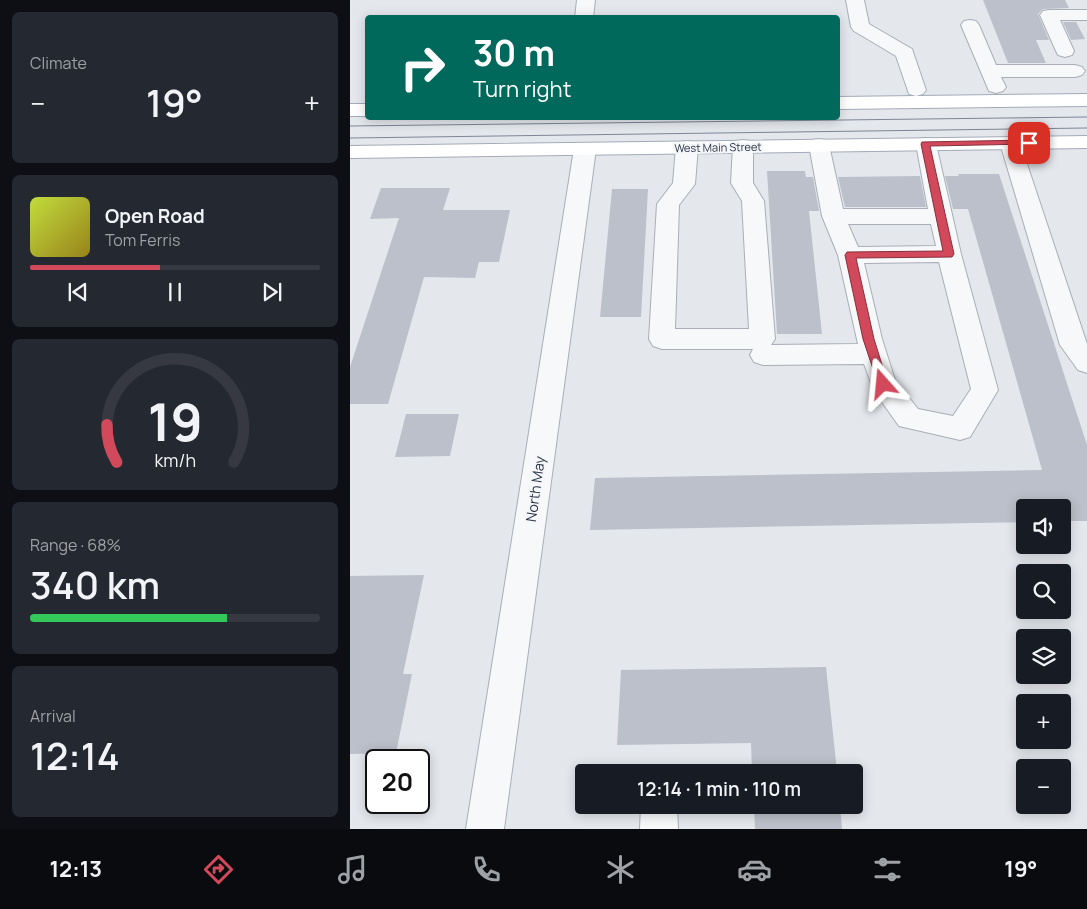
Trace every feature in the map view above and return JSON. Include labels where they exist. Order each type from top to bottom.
[{"type":"main road","points":[[840,103],[1081,86]]},
{"type":"main road","points":[[350,110],[365,110]]},
{"type":"main road","name":"West Main Street","points":[[350,152],[1087,142]]},
{"type":"street","points":[[584,15],[586,0]]},
{"type":"street","points":[[855,0],[860,27],[904,53],[916,90]]},
{"type":"street","points":[[990,71],[1081,86],[1072,51],[1048,15],[1087,15]]},
{"type":"street","points":[[970,25],[997,89]]},
{"type":"street","points":[[1010,143],[1074,345],[1087,363]]},
{"type":"street","points":[[819,145],[833,216],[850,255],[873,354],[883,384],[909,418],[960,429],[985,390],[949,254],[926,144]]},
{"type":"street","points":[[687,147],[684,184],[668,204],[662,339],[762,339],[753,201],[742,183],[743,146]]},
{"type":"street","name":"North May","points":[[484,829],[585,149]]},
{"type":"street","points":[[833,216],[940,216]]},
{"type":"street","points":[[850,255],[949,254]]},
{"type":"street","points":[[763,355],[873,354]]},
{"type":"street","points":[[659,814],[659,829]]},
{"type":"building","points":[[983,0],[1065,0],[1069,8],[1043,9],[1038,14],[1049,40],[1036,40],[1046,63],[1008,63]]},
{"type":"building","points":[[1063,22],[1076,22],[1085,39],[1071,40]]},
{"type":"building","points":[[767,171],[805,171],[806,177],[813,177],[819,211],[809,211],[822,334],[777,334]]},
{"type":"building","points":[[958,174],[999,174],[1087,445],[1087,521],[1071,521],[1071,499],[1016,499],[1016,522],[590,530],[595,478],[1042,470],[968,209],[953,209],[945,176],[959,176]]},
{"type":"building","points":[[920,176],[926,207],[845,207],[838,177]]},
{"type":"building","points":[[381,188],[450,188],[443,210],[510,210],[499,262],[479,262],[475,278],[424,277],[388,404],[350,404],[350,367],[399,218],[370,219]]},
{"type":"building","points":[[612,189],[648,189],[641,317],[600,317]]},
{"type":"building","points":[[406,414],[459,414],[450,456],[395,457]]},
{"type":"building","points":[[424,575],[403,674],[412,674],[397,749],[365,749],[365,754],[350,754],[350,576]]},
{"type":"building","points":[[826,667],[836,764],[752,764],[751,743],[617,745],[621,670]]},
{"type":"building","points":[[754,814],[841,814],[842,829],[755,829]]},
{"type":"tram line","points":[[350,126],[1087,117]]},
{"type":"tram line","points":[[350,138],[1087,128]]},
{"type":"route","points":[[883,384],[868,339],[850,255],[949,254],[926,144],[1029,143]]}]
